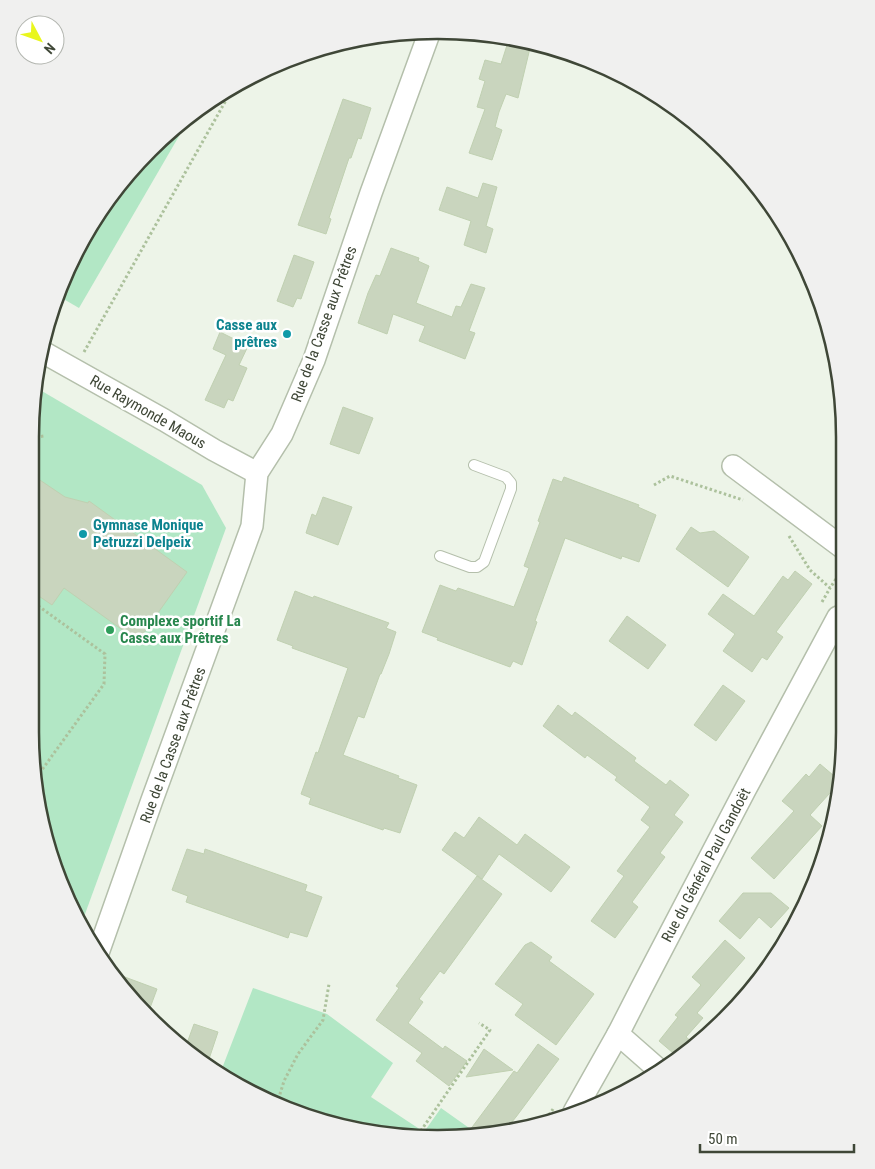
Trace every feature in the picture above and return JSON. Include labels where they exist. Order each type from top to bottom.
[{"type":"street","name":"Rue de la Casse aux Prêtres","points":[[101,945],[252,526],[257,472],[282,434],[314,360],[371,193],[427,39]]},
{"type":"street","name":"Rue Raymonde Maous","points":[[47,355],[214,450],[257,472]]},
{"type":"street","points":[[733,466],[836,543]]},
{"type":"street","name":"Rue du Général Paul Gandoët","points":[[578,1104],[618,1034],[727,824],[836,624]]},
{"type":"street","points":[[618,1034],[654,1066]]},
{"type":"lane","points":[[440,556],[470,567],[484,562],[511,489],[511,483],[506,477],[474,466]]},
{"type":"path","points":[[74,370],[226,99]]},
{"type":"path","points":[[39,437],[44,436]]},
{"type":"path","points":[[654,485],[670,476],[750,504]]},
{"type":"path","points":[[786,533],[810,570],[830,588],[836,579]]},
{"type":"path","points":[[39,606],[105,654],[104,684],[41,771]]},
{"type":"path","points":[[279,1097],[284,1082],[298,1054],[323,1020],[329,984]]},
{"type":"path","points":[[422,1129],[490,1030],[479,1023]]},
{"type":"green space","points":[[181,133],[79,308],[64,299],[92,238],[121,195],[156,156]]},
{"type":"green space","name":"Complexe sportif La Casse aux Prêtres","points":[[42,391],[202,485],[226,528],[84,916],[69,884],[52,835],[42,784],[39,732],[39,438]]},
{"type":"green space","points":[[253,988],[327,1014],[393,1063],[371,1097],[420,1129],[385,1127],[334,1117],[285,1100],[238,1077],[222,1067]]},
{"type":"green space","points":[[441,1108],[470,1129],[426,1130]]},
{"type":"building","points":[[507,45],[530,49],[518,98],[506,94],[499,112],[495,127],[502,130],[492,160],[469,153],[485,109],[477,107],[485,81],[479,79],[485,60],[501,64]]},
{"type":"building","points":[[343,99],[371,108],[361,139],[358,138],[351,158],[349,158],[329,218],[331,219],[326,234],[298,225]]},
{"type":"building","points":[[483,183],[497,187],[486,226],[493,229],[486,253],[464,245],[471,221],[439,210],[447,187],[478,198]]},
{"type":"building","points":[[391,248],[419,258],[418,261],[429,266],[416,303],[452,317],[456,306],[461,307],[471,284],[485,288],[469,331],[475,333],[465,359],[419,341],[425,326],[393,314],[387,334],[358,323],[368,293],[376,275],[380,276]]},
{"type":"building","points":[[294,255],[314,262],[301,299],[297,298],[293,307],[277,301]]},
{"type":"building","points":[[220,332],[248,346],[239,365],[247,368],[233,401],[228,399],[224,408],[205,400],[226,355],[213,349]]},
{"type":"building","points":[[343,407],[373,418],[359,454],[330,444]]},
{"type":"building","points":[[564,477],[639,505],[638,507],[656,515],[639,562],[622,556],[621,559],[565,538],[535,621],[537,622],[522,665],[513,661],[510,667],[437,640],[438,638],[422,632],[440,585],[456,591],[458,588],[514,607],[529,568],[524,566],[553,479],[562,482]]},
{"type":"building","name":"Gymnase Monique Petruzzi Delpeix","points":[[39,479],[65,497],[88,503],[89,501],[187,572],[138,641],[64,588],[52,605],[39,596]]},
{"type":"building","points":[[323,497],[352,507],[338,545],[306,533],[312,514],[316,516]]},
{"type":"building","points":[[691,527],[700,533],[714,531],[749,557],[728,587],[676,549]]},
{"type":"building","points":[[795,571],[812,584],[776,632],[783,637],[767,660],[762,657],[752,672],[723,651],[735,634],[708,614],[723,594],[754,616],[783,576],[788,580]]},
{"type":"building","points":[[295,591],[389,623],[386,628],[396,632],[364,718],[358,716],[343,755],[399,776],[398,778],[417,785],[400,833],[384,828],[383,830],[309,804],[311,798],[301,794],[316,752],[318,753],[348,668],[292,648],[293,646],[277,640]]},
{"type":"building","points":[[627,616],[666,645],[648,669],[609,641]]},
{"type":"building","points":[[723,685],[745,701],[716,741],[694,725]]},
{"type":"building","points":[[558,705],[572,716],[575,712],[636,758],[634,761],[666,785],[670,780],[689,795],[674,815],[683,822],[660,853],[665,857],[632,902],[638,907],[615,938],[591,921],[624,876],[617,871],[650,827],[641,820],[650,807],[615,780],[617,777],[587,755],[585,758],[543,726]]},
{"type":"building","points":[[820,764],[834,776],[832,791],[810,815],[822,826],[774,879],[751,858],[794,811],[782,801],[806,774],[809,777]]},
{"type":"building","points":[[479,817],[517,845],[525,834],[570,867],[551,892],[499,854],[482,879],[442,850],[455,832],[464,838]]},
{"type":"building","points":[[187,849],[204,854],[205,849],[307,885],[305,891],[322,897],[307,937],[290,932],[288,938],[186,902],[188,896],[172,890]]},
{"type":"building","points":[[477,876],[502,894],[444,974],[440,971],[419,999],[423,1002],[408,1023],[443,1049],[445,1046],[467,1061],[449,1086],[416,1061],[422,1053],[376,1020],[399,988],[396,986]]},
{"type":"building","points":[[743,893],[771,893],[789,908],[771,928],[759,917],[740,939],[719,921]]},
{"type":"building","points":[[725,940],[745,958],[697,1013],[703,1018],[686,1037],[690,1040],[673,1053],[659,1041],[678,1017],[675,1015],[701,985],[692,977]]},
{"type":"building","points":[[531,942],[552,957],[549,961],[594,994],[556,1045],[515,1015],[523,1004],[495,984],[525,945]]},
{"type":"building","points":[[123,976],[157,989],[150,1007]]},
{"type":"building","points":[[194,1024],[218,1032],[209,1058],[188,1042]]},
{"type":"building","points":[[538,1044],[559,1059],[511,1124],[471,1128],[514,1071],[517,1073]]},
{"type":"building","points":[[484,1049],[513,1070],[466,1077]]},
{"type":"place","name":"Casse aux prêtres","points":[[287,334]]},
{"type":"place","name":"Gymnase Monique Petruzzi Delpeix","points":[[83,534]]},
{"type":"place","name":"Complexe sportif La Casse aux Prêtres","points":[[110,630]]}]
